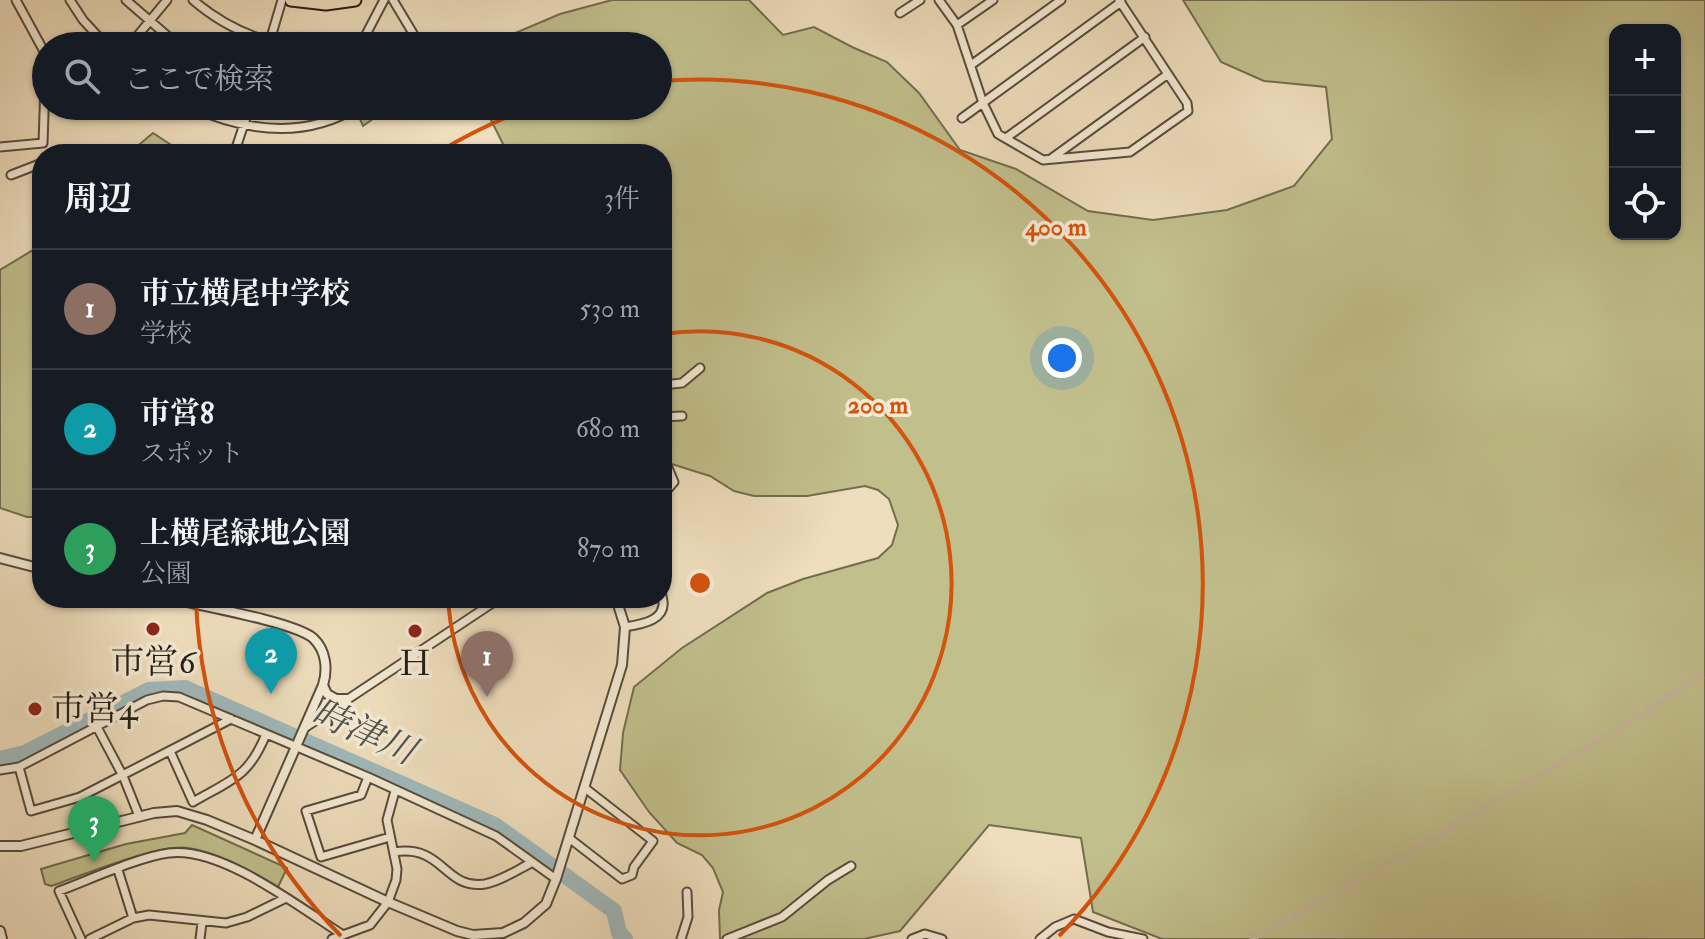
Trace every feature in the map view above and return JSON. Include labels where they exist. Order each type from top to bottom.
[{"type":"main road","points":[[291,0],[355,0]]},
{"type":"street","points":[[16,0],[33,32]]},
{"type":"street","points":[[70,0],[94,32]]},
{"type":"street","points":[[126,0],[163,32]]},
{"type":"street","points":[[141,32],[167,0]]},
{"type":"street","points":[[193,0],[242,32]]},
{"type":"street","points":[[273,32],[282,0]]},
{"type":"street","points":[[367,32],[384,0]]},
{"type":"street","points":[[393,0],[412,32]]},
{"type":"street","points":[[900,13],[920,0]]},
{"type":"street","points":[[939,0],[957,25],[983,103],[998,134],[1043,160],[1130,152],[1188,111],[1187,103],[1120,1],[983,103],[962,118]]},
{"type":"street","points":[[957,25],[993,0]]},
{"type":"street","points":[[971,65],[1061,0]]},
{"type":"street","points":[[1006,138],[1145,37]]},
{"type":"street","points":[[1050,159],[1168,74]]},
{"type":"street","points":[[32,144],[43,143],[44,120]]},
{"type":"street","points":[[225,120],[270,129],[315,127],[330,120]]},
{"type":"street","points":[[237,144],[245,120]]},
{"type":"street","points":[[0,147],[32,144]]},
{"type":"street","points":[[11,175],[32,167]]},
{"type":"street","points":[[672,384],[682,383],[700,368]]},
{"type":"street","points":[[672,416],[682,416]]},
{"type":"street","points":[[0,558],[32,566]]},
{"type":"street","points":[[209,608],[300,630],[319,645],[327,674],[255,840]]},
{"type":"street","points":[[306,727],[485,608]]},
{"type":"street","points":[[0,846],[21,846],[139,816],[177,811],[255,840],[457,931],[489,936],[503,933],[524,923],[546,904],[556,879],[622,665],[625,627],[619,608]]},
{"type":"street","points":[[625,627],[656,619],[663,608]]},
{"type":"street","points":[[323,685],[327,694],[336,699],[347,699]]},
{"type":"street","points":[[0,770],[19,767],[147,700],[163,696],[190,700],[496,836],[556,879]]},
{"type":"street","points":[[19,767],[31,811],[80,797],[231,719]]},
{"type":"street","points":[[97,727],[123,776],[139,816]]},
{"type":"street","points":[[170,751],[193,802],[243,774],[257,756],[266,734]]},
{"type":"street","points":[[368,777],[361,795],[306,811],[321,857],[390,837]]},
{"type":"street","points":[[569,838],[622,879],[632,875],[634,867],[653,841],[585,788]]},
{"type":"street","points":[[332,939],[370,925],[388,902],[396,880],[387,820],[395,791]]},
{"type":"street","points":[[394,852],[414,850],[427,854],[458,880],[469,884],[497,880],[531,863]]},
{"type":"street","points":[[81,939],[59,891],[165,854],[192,853],[222,862],[343,935]]},
{"type":"street","points":[[727,939],[782,917],[828,880],[851,866]]},
{"type":"street","points":[[118,870],[133,918]]},
{"type":"street","points":[[681,939],[688,917],[687,892]]},
{"type":"street","points":[[90,939],[133,918],[149,915],[202,923],[226,923],[247,917],[286,898]]},
{"type":"street","points":[[1040,939],[1055,927],[1074,919],[1108,932],[1143,939]]},
{"type":"street","points":[[200,939],[202,923]]},
{"type":"street","points":[[0,931],[2,939]]},
{"type":"street","points":[[912,939],[925,934],[942,939]]},
{"type":"shaded area","points":[[612,0],[749,0],[783,35],[814,27],[887,62],[919,93],[960,150],[1016,169],[1088,211],[1153,220],[1227,210],[1294,186],[1332,139],[1326,87],[1264,81],[1221,62],[1183,0],[1705,0],[1705,939],[1162,939],[1093,912],[1081,838],[989,825],[900,931],[864,939],[720,939],[719,910],[723,892],[713,868],[702,855],[677,843],[649,812],[620,770],[623,733],[634,687],[682,648],[767,593],[803,579],[878,558],[892,545],[898,525],[889,499],[878,490],[865,486],[807,496],[754,496],[734,491],[710,476],[672,464],[672,144],[503,144],[491,120],[672,120],[672,32],[518,32],[560,14]]},
{"type":"shaded area","points":[[153,133],[170,144],[140,144]]},
{"type":"shaded area","points":[[32,251],[32,517],[0,508],[0,270]]},
{"type":"shaded area","points":[[192,825],[287,868],[278,887],[223,858],[188,848],[159,850],[51,886],[45,884],[41,869],[126,844],[185,833]]},
{"type":"waterway","name":"時津川","points":[[0,759],[25,753],[149,690],[185,688],[495,825],[614,911],[619,933],[625,939]]},
{"type":"tunnel","points":[[1250,939],[1398,859],[1592,745],[1705,673]]},
{"type":"place","name":"市営6","points":[[153,629]]},
{"type":"place","name":"Ｈ","points":[[415,631]]},
{"type":"place","name":"市営8","points":[[271,694]]},
{"type":"place","name":"市立横尾中学校","points":[[487,697]]},
{"type":"place","name":"市営4","points":[[35,709]]},
{"type":"place","name":"上横尾緑地公園","points":[[94,862]]}]
